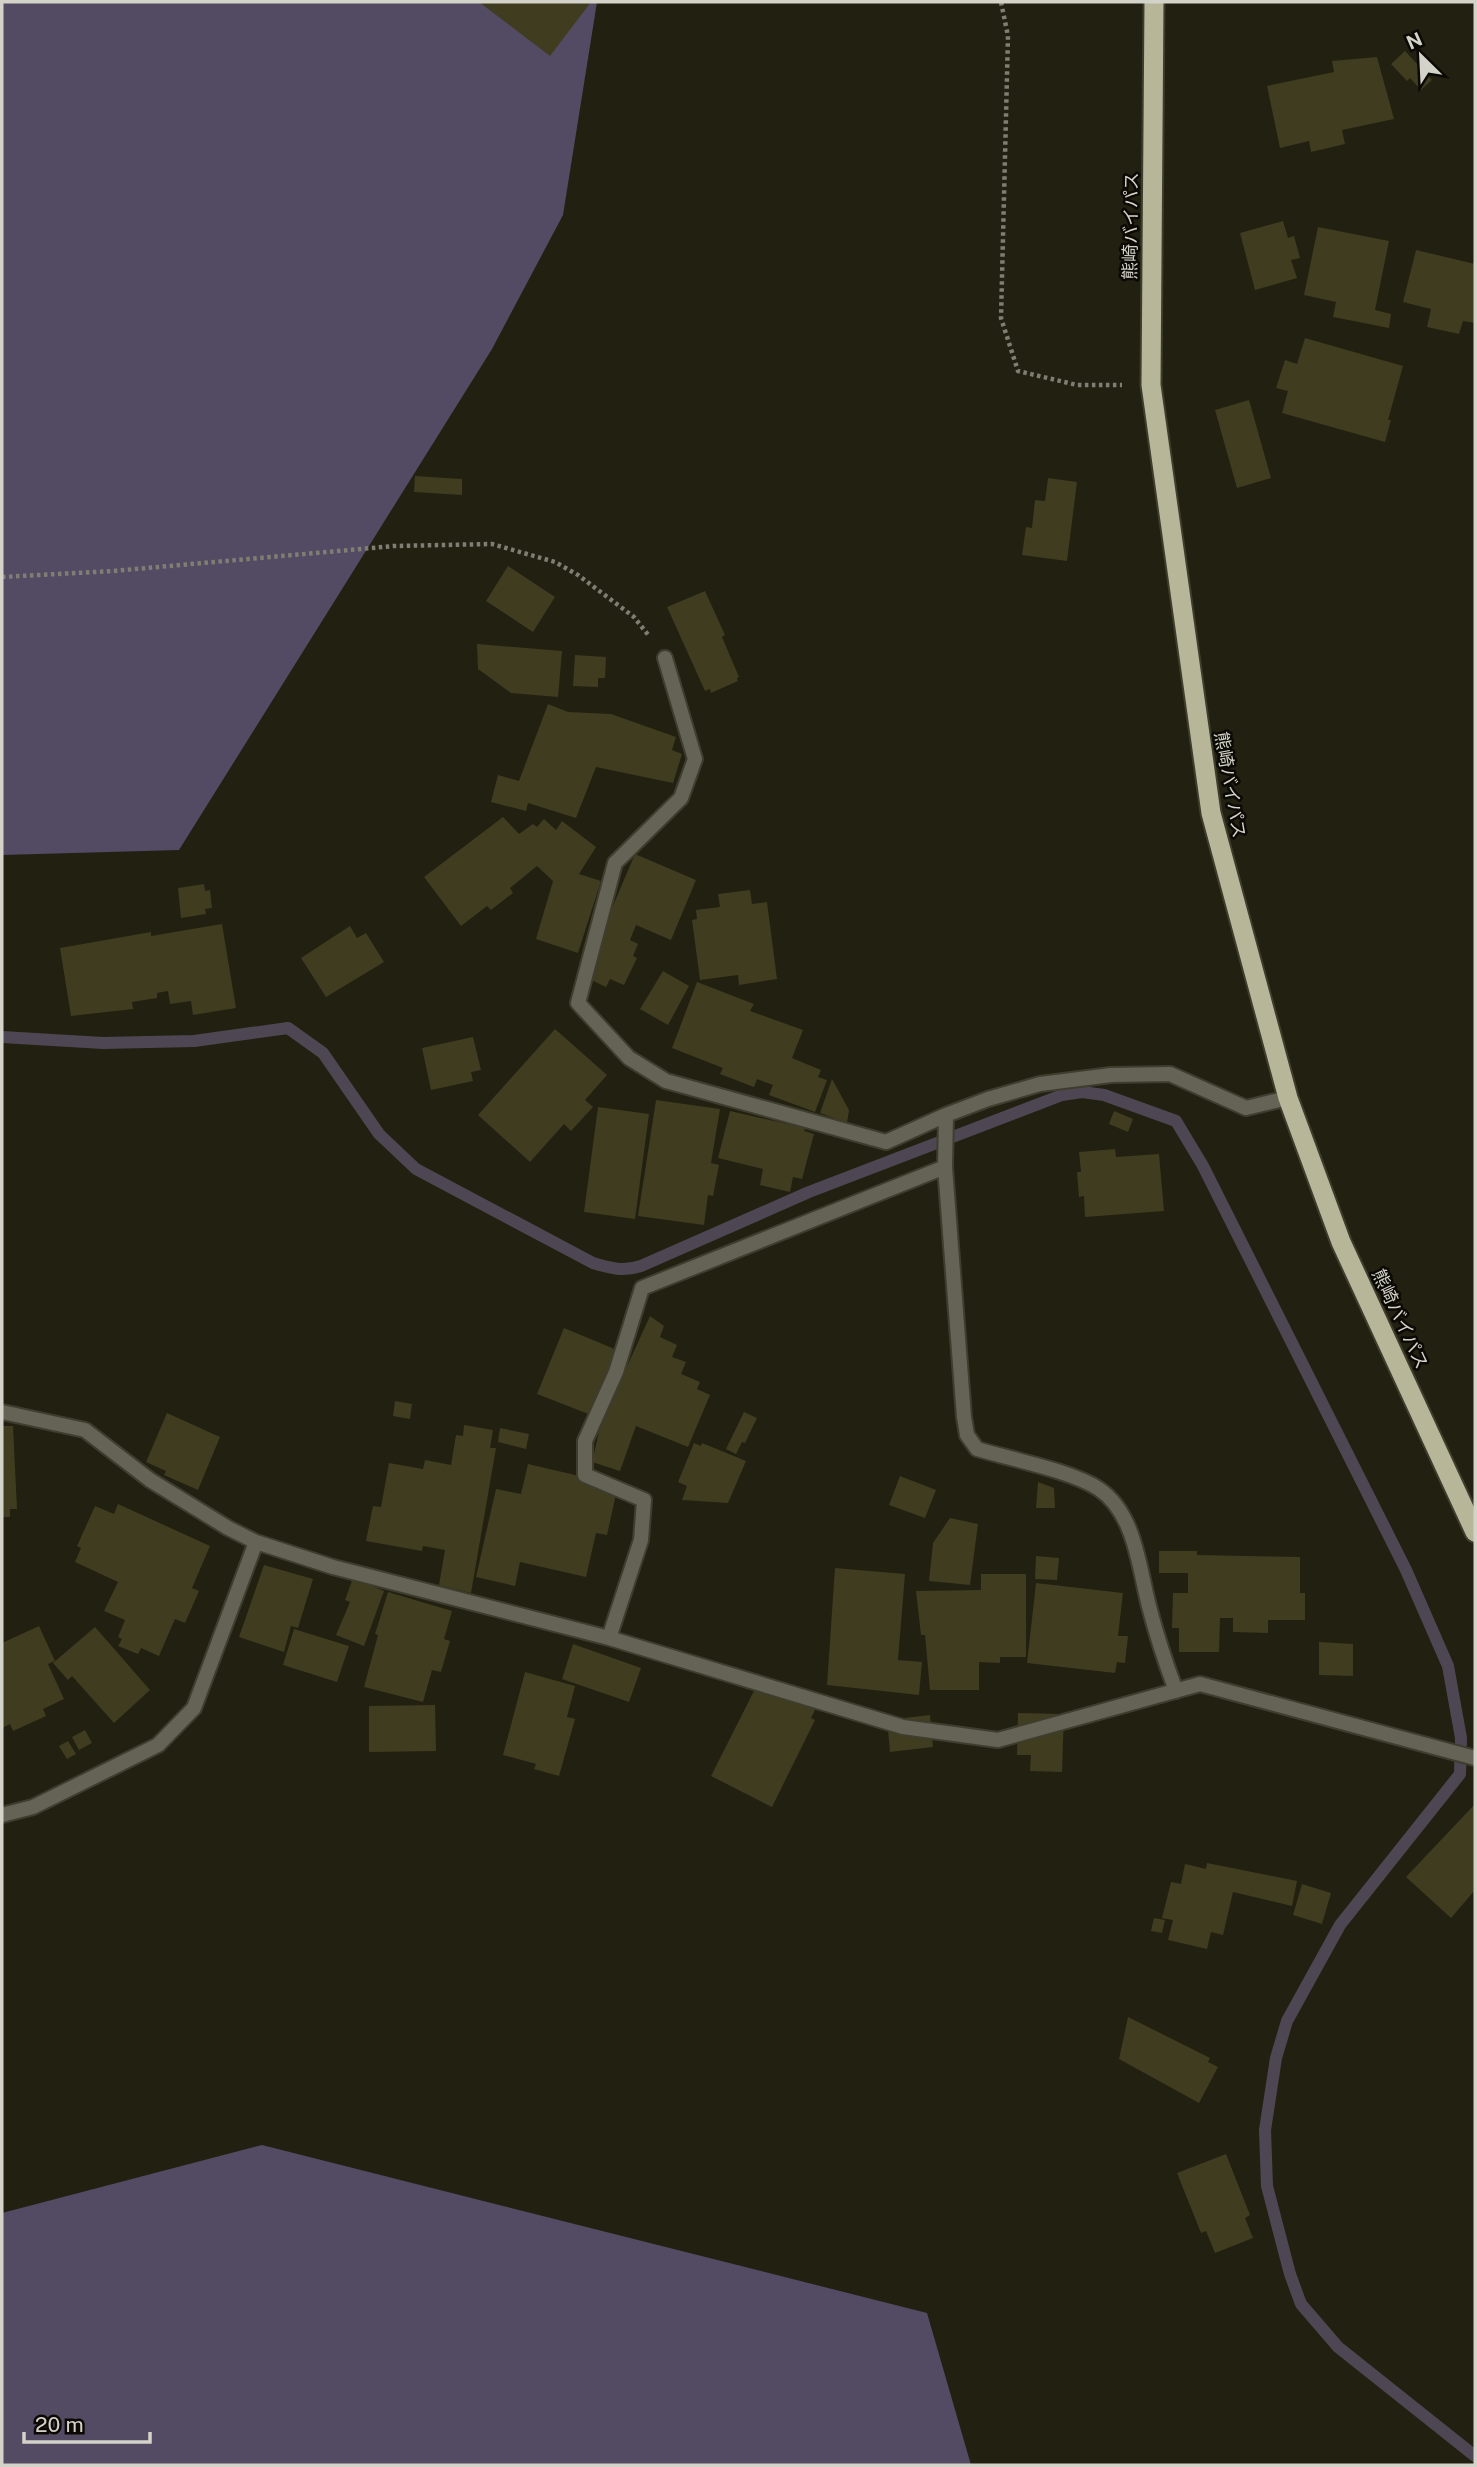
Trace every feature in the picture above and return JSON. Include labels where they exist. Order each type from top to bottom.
[{"type":"highway","name":"熊崎バイパス","points":[[1154,2],[1151,385],[1211,813],[1288,1098],[1341,1242],[1475,1532]]},
{"type":"street","points":[[665,658],[695,759],[681,798],[615,863],[578,1003],[629,1058],[666,1082],[887,1142],[946,1115],[1040,1084],[1111,1075],[1170,1074],[1246,1108],[1288,1098]]},
{"type":"street","points":[[946,1115],[945,1167],[967,1435],[977,1450],[1079,1479],[1097,1488],[1115,1505],[1129,1530],[1150,1610],[1176,1691]]},
{"type":"street","points":[[609,1638],[641,1540],[644,1500],[586,1475],[585,1441],[616,1372],[642,1288],[945,1167]]},
{"type":"street","points":[[2,1412],[85,1430],[150,1480],[256,1542],[333,1567],[609,1638],[903,1727],[998,1740],[1200,1684],[1475,1758]]},
{"type":"street","points":[[2,1815],[33,1807],[158,1745],[194,1708],[256,1542]]},
{"type":"path","points":[[1001,2],[1008,36],[1001,318],[1018,371],[1077,385],[1151,385]]},
{"type":"path","points":[[2,577],[113,571],[394,546],[492,544],[555,562],[578,575],[635,617],[665,658]]},
{"type":"shaded area","points":[[2,2],[597,2],[563,215],[492,349],[179,850],[2,855]]},
{"type":"shaded area","points":[[262,2145],[927,2313],[971,2465],[2,2465],[2,2213]]},
{"type":"building","points":[[479,2],[591,2],[550,56]]},
{"type":"building","points":[[1405,51],[1432,80],[1421,90],[1410,78],[1407,81],[1391,64]]},
{"type":"building","points":[[1377,57],[1394,119],[1342,130],[1345,144],[1311,152],[1309,141],[1280,148],[1267,86],[1334,72],[1332,61]]},
{"type":"building","points":[[1283,221],[1288,238],[1294,236],[1300,258],[1291,260],[1297,278],[1255,290],[1240,233]]},
{"type":"building","points":[[1318,227],[1389,241],[1375,310],[1391,314],[1389,328],[1333,317],[1336,302],[1304,295]]},
{"type":"building","points":[[1416,250],[1475,264],[1475,323],[1463,321],[1459,334],[1427,327],[1431,309],[1403,302]]},
{"type":"building","points":[[1305,338],[1403,366],[1388,420],[1391,420],[1385,442],[1282,413],[1288,391],[1276,388],[1285,360],[1297,364]]},
{"type":"building","points":[[1249,400],[1271,478],[1237,488],[1215,410]]},
{"type":"building","points":[[415,476],[462,479],[462,495],[414,492]]},
{"type":"building","points":[[1048,478],[1077,482],[1067,561],[1022,555],[1026,527],[1032,528],[1035,500],[1045,501]]},
{"type":"building","points":[[508,566],[555,597],[533,632],[486,601]]},
{"type":"building","points":[[705,591],[725,635],[722,637],[739,677],[738,681],[711,693],[710,689],[705,691],[667,607]]},
{"type":"building","points":[[477,644],[562,651],[558,697],[511,693],[478,669]]},
{"type":"building","points":[[575,655],[606,657],[605,678],[598,678],[598,687],[573,686]]},
{"type":"building","points":[[548,704],[568,712],[611,714],[676,737],[672,750],[682,754],[673,783],[596,767],[576,818],[528,803],[526,811],[491,802],[498,775],[519,781]]},
{"type":"building","points":[[503,817],[519,834],[533,824],[537,827],[544,819],[556,830],[562,821],[596,847],[579,874],[601,881],[578,953],[536,939],[553,881],[537,866],[510,888],[513,893],[491,910],[487,906],[461,926],[424,877]]},
{"type":"building","points":[[635,854],[696,880],[671,940],[636,925],[630,940],[638,944],[633,956],[637,958],[624,985],[610,979],[606,987],[583,976]]},
{"type":"building","points":[[204,884],[205,891],[210,890],[212,908],[205,909],[206,914],[181,918],[178,888]]},
{"type":"building","points":[[750,890],[752,904],[767,902],[777,979],[739,985],[738,975],[700,980],[692,920],[697,919],[696,910],[720,907],[718,894]]},
{"type":"building","points":[[222,924],[236,1008],[193,1015],[191,1001],[170,1004],[168,991],[157,993],[157,998],[132,1002],[133,1009],[71,1016],[60,948],[151,932],[151,936]]},
{"type":"building","points":[[350,926],[357,938],[366,933],[384,962],[326,997],[301,958]]},
{"type":"building","points":[[663,971],[689,986],[668,1025],[640,1009]]},
{"type":"building","points":[[697,982],[754,1004],[750,1011],[803,1030],[792,1058],[821,1070],[818,1077],[827,1080],[815,1112],[769,1095],[773,1085],[757,1079],[754,1087],[720,1074],[723,1068],[672,1048]]},
{"type":"building","points":[[555,1029],[607,1075],[585,1100],[593,1107],[571,1131],[564,1124],[530,1162],[478,1115]]},
{"type":"building","points":[[473,1037],[481,1070],[471,1072],[473,1081],[431,1090],[422,1048]]},
{"type":"building","points":[[832,1079],[849,1110],[847,1123],[820,1113]]},
{"type":"building","points":[[656,1100],[720,1109],[711,1163],[719,1165],[713,1196],[708,1195],[704,1225],[638,1216]]},
{"type":"building","points":[[598,1107],[649,1114],[635,1219],[584,1212]]},
{"type":"building","points":[[730,1111],[805,1128],[804,1131],[814,1134],[802,1179],[793,1177],[790,1192],[760,1185],[763,1169],[718,1158]]},
{"type":"building","points":[[1114,1111],[1133,1119],[1128,1132],[1109,1124]]},
{"type":"building","points":[[1115,1149],[1116,1157],[1159,1154],[1164,1211],[1085,1217],[1084,1196],[1079,1197],[1079,1152]]},
{"type":"building","points":[[650,1316],[664,1326],[660,1337],[677,1345],[672,1357],[686,1362],[681,1374],[700,1382],[697,1389],[710,1395],[688,1447],[636,1426],[620,1471],[592,1462],[601,1423]]},
{"type":"building","points":[[564,1328],[617,1350],[591,1415],[537,1394]]},
{"type":"building","points":[[395,1401],[412,1404],[410,1419],[393,1416]]},
{"type":"building","points":[[744,1412],[757,1418],[745,1443],[742,1442],[736,1454],[726,1449]]},
{"type":"building","points":[[167,1413],[220,1437],[198,1490],[164,1475],[166,1471],[146,1462]]},
{"type":"building","points":[[464,1425],[493,1430],[490,1448],[496,1448],[471,1593],[439,1585],[445,1550],[423,1546],[422,1551],[366,1541],[373,1506],[381,1507],[389,1463],[423,1469],[425,1460],[451,1465],[456,1435],[463,1436]]},
{"type":"building","points":[[2,1426],[13,1426],[17,1509],[10,1509],[10,1517],[2,1517]]},
{"type":"building","points":[[500,1428],[529,1434],[526,1449],[498,1442]]},
{"type":"building","points":[[694,1443],[701,1446],[702,1443],[746,1461],[728,1503],[682,1500],[687,1486],[678,1482]]},
{"type":"building","points":[[528,1464],[618,1485],[607,1535],[596,1533],[586,1577],[520,1562],[515,1586],[476,1577],[496,1489],[521,1494]]},
{"type":"building","points":[[900,1476],[936,1490],[925,1518],[889,1505]]},
{"type":"building","points":[[1038,1482],[1054,1488],[1055,1508],[1036,1508]]},
{"type":"building","points":[[118,1504],[210,1546],[192,1588],[199,1591],[185,1623],[175,1619],[159,1656],[141,1648],[138,1654],[118,1646],[122,1639],[118,1637],[125,1620],[104,1611],[118,1582],[75,1562],[81,1548],[77,1546],[95,1506],[114,1514]]},
{"type":"building","points":[[950,1518],[978,1524],[970,1585],[929,1581],[933,1543]]},
{"type":"building","points":[[1159,1551],[1197,1551],[1197,1555],[1300,1557],[1300,1593],[1305,1593],[1305,1620],[1268,1620],[1268,1633],[1233,1632],[1233,1618],[1220,1618],[1219,1652],[1179,1652],[1179,1628],[1172,1628],[1173,1593],[1188,1593],[1188,1573],[1159,1573]]},
{"type":"building","points":[[1036,1556],[1059,1558],[1057,1580],[1035,1579]]},
{"type":"building","points":[[264,1565],[313,1579],[298,1628],[291,1626],[284,1652],[239,1637]]},
{"type":"building","points":[[835,1568],[905,1574],[898,1660],[922,1662],[919,1695],[827,1685]]},
{"type":"building","points":[[981,1574],[1026,1574],[1026,1657],[1000,1657],[1000,1663],[979,1662],[979,1690],[930,1690],[925,1635],[921,1635],[916,1591],[981,1590]]},
{"type":"building","points":[[353,1578],[384,1591],[364,1646],[336,1635],[350,1602],[345,1600]]},
{"type":"building","points":[[1036,1583],[1123,1593],[1118,1636],[1128,1636],[1125,1663],[1117,1662],[1115,1673],[1027,1663]]},
{"type":"building","points":[[388,1592],[452,1611],[444,1639],[450,1641],[441,1672],[432,1670],[423,1702],[364,1687],[378,1635],[375,1634]]},
{"type":"building","points":[[39,1626],[55,1661],[48,1664],[64,1699],[43,1709],[46,1716],[13,1731],[10,1724],[2,1728],[2,1643]]},
{"type":"building","points":[[95,1627],[150,1690],[114,1723],[72,1676],[68,1680],[53,1663]]},
{"type":"building","points":[[294,1629],[349,1646],[337,1682],[283,1665]]},
{"type":"building","points":[[1319,1642],[1353,1644],[1353,1676],[1319,1675]]},
{"type":"building","points":[[573,1644],[641,1668],[629,1702],[562,1679]]},
{"type":"building","points":[[525,1672],[575,1686],[567,1717],[575,1719],[559,1776],[534,1769],[536,1764],[503,1755]]},
{"type":"building","points":[[758,1683],[817,1706],[811,1718],[815,1720],[772,1807],[711,1776]]},
{"type":"building","points":[[435,1705],[436,1751],[369,1752],[369,1706]]},
{"type":"building","points":[[1018,1713],[1064,1714],[1062,1772],[1030,1771],[1031,1755],[1017,1755]]},
{"type":"building","points":[[930,1715],[933,1747],[890,1752],[887,1720]]},
{"type":"building","points":[[85,1730],[92,1743],[79,1750],[72,1737]]},
{"type":"building","points":[[68,1741],[76,1754],[67,1759],[59,1746]]},
{"type":"building","points":[[1475,1804],[1475,1890],[1451,1918],[1406,1877]]},
{"type":"building","points":[[1207,1863],[1297,1881],[1292,1906],[1233,1892],[1223,1935],[1211,1932],[1207,1949],[1168,1940],[1173,1920],[1162,1918],[1171,1882],[1181,1884],[1185,1864],[1206,1869]]},
{"type":"building","points":[[1302,1884],[1331,1893],[1322,1924],[1293,1915]]},
{"type":"building","points":[[1154,1918],[1165,1920],[1162,1933],[1151,1931]]},
{"type":"building","points":[[1128,2017],[1210,2058],[1208,2062],[1218,2067],[1199,2103],[1119,2059]]},
{"type":"building","points":[[1226,2154],[1250,2215],[1245,2218],[1253,2238],[1215,2253],[1206,2231],[1201,2233],[1177,2173]]},
{"type":"waterway","points":[[2,1037],[103,1043],[194,1041],[288,1028],[323,1053],[379,1134],[416,1169],[593,1263],[617,1269],[641,1266],[809,1192],[1062,1095],[1082,1092],[1104,1095],[1176,1121],[1203,1166],[1406,1570],[1448,1666],[1461,1738],[1460,1774],[1340,1925],[1287,2021],[1276,2058],[1265,2130],[1267,2186],[1290,2274],[1301,2304],[1338,2347],[1475,2456]]}]
